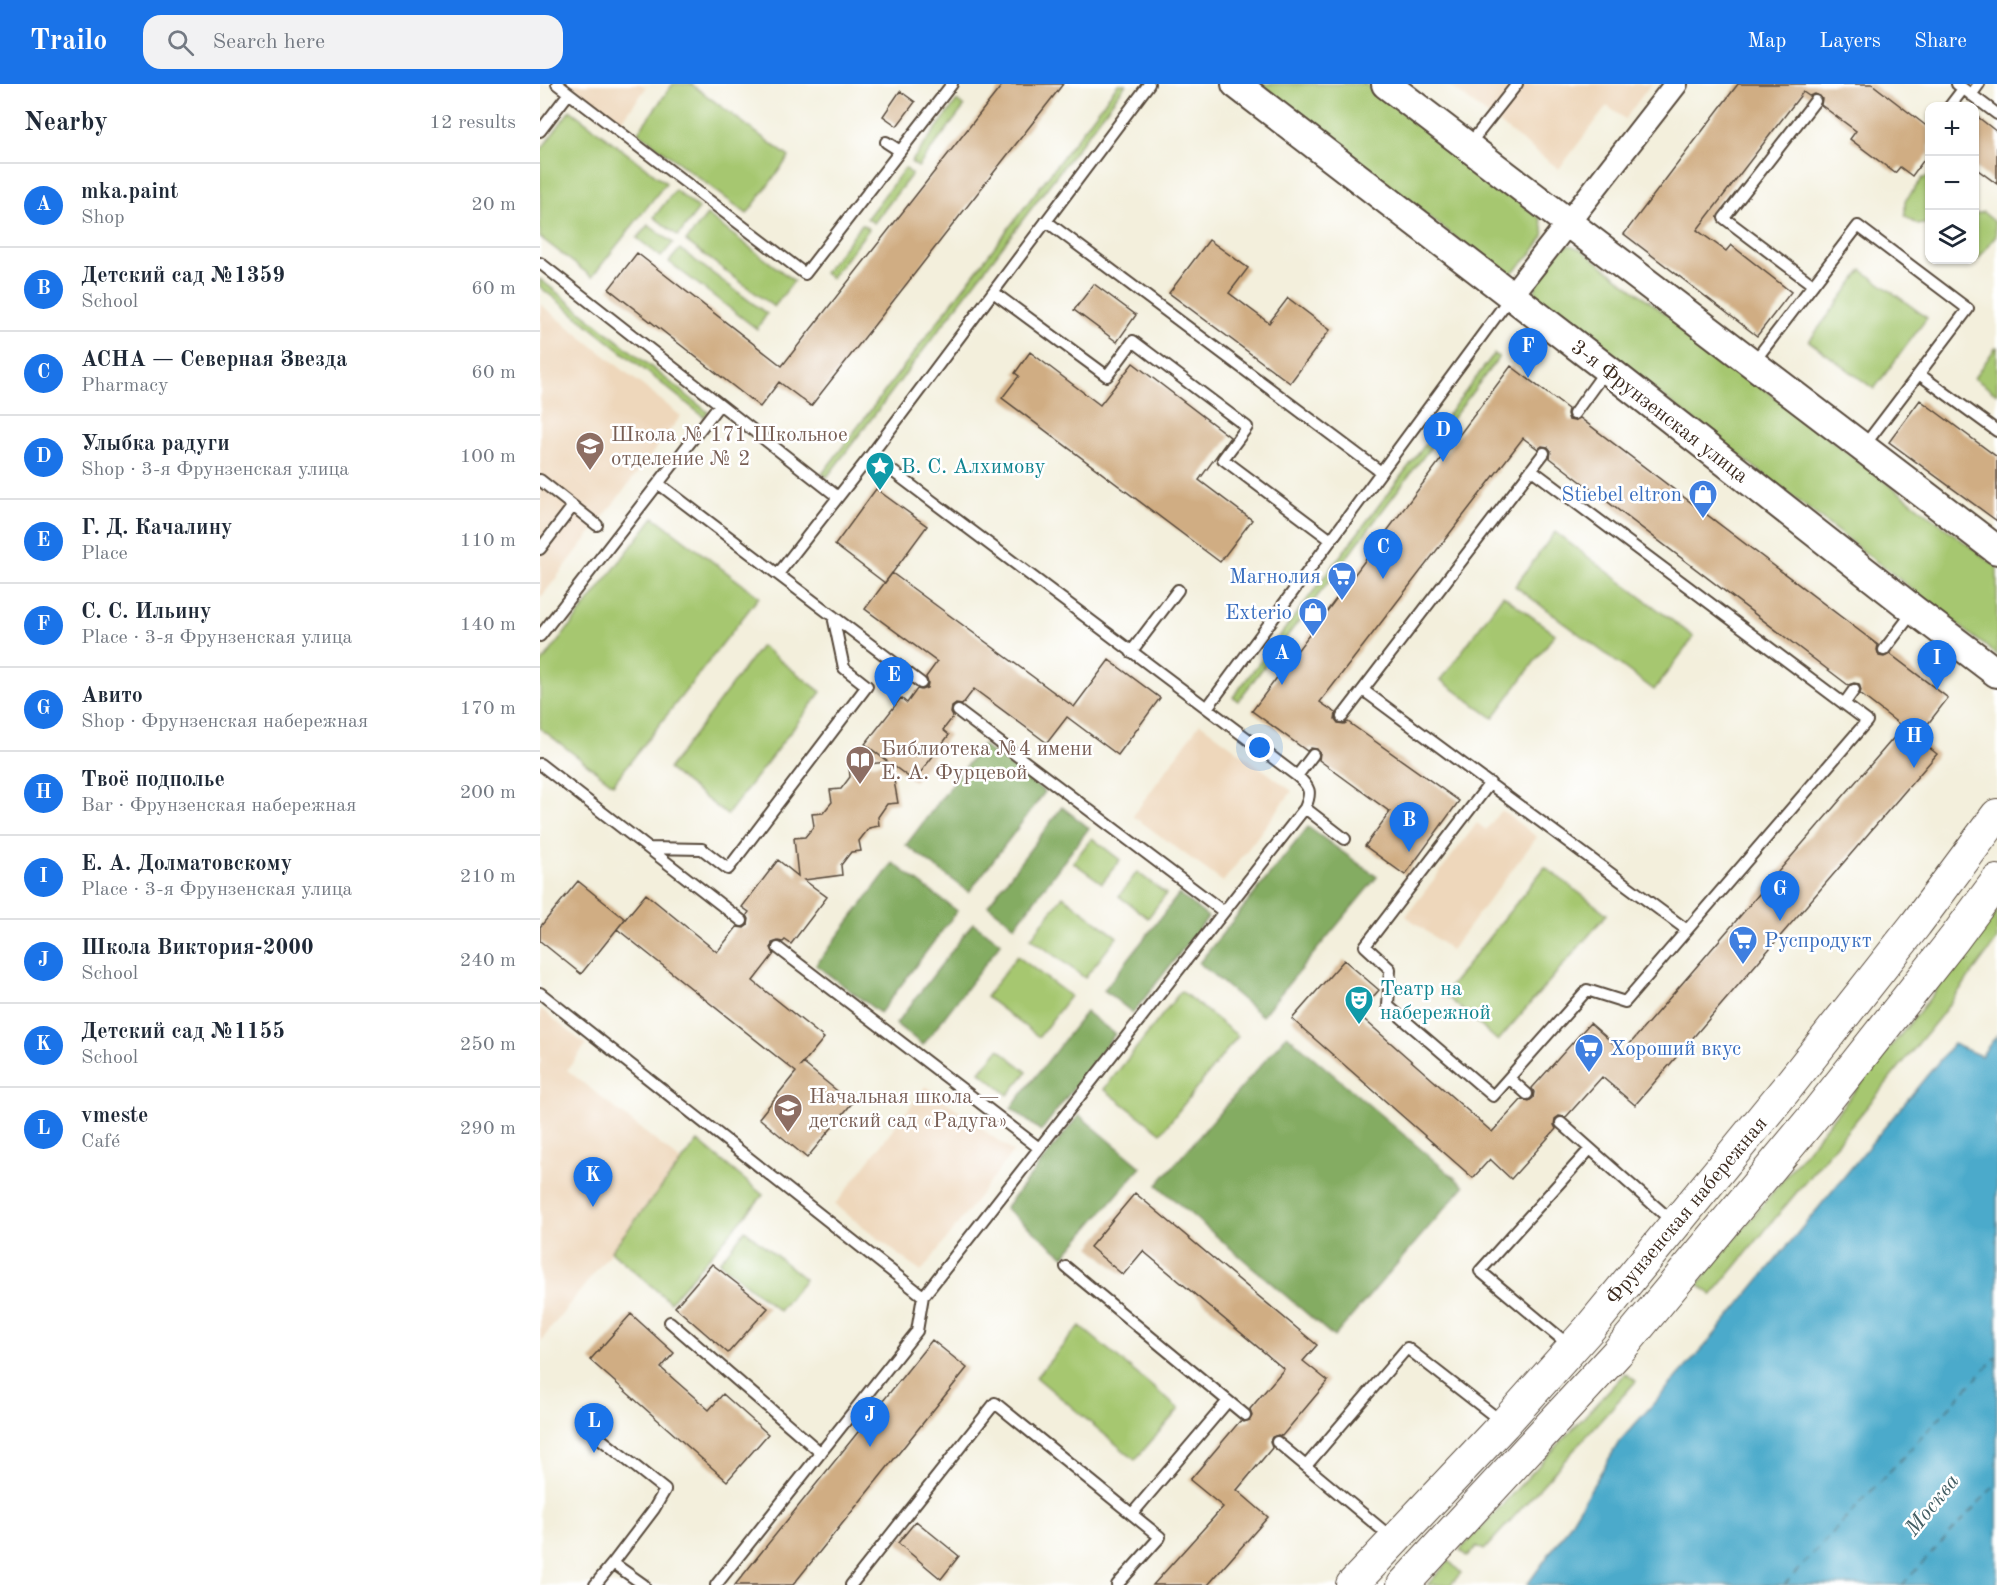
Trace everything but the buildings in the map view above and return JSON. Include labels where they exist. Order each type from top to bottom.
[{"type":"main road","name":"Фрунзенская набережная","points":[[1352,1585],[1504,1424],[1675,1224],[1786,1089],[1916,924],[1997,815]]},
{"type":"main road","name":"Фрунзенская набережная","points":[[1403,1585],[1617,1353],[1819,1110],[1997,881]]},
{"type":"street","name":"3-я Фрунзенская улица","points":[[1236,84],[1997,673]]},
{"type":"street","points":[[1386,84],[1997,550]]},
{"type":"street","points":[[1512,296],[1676,84]]},
{"type":"lane","points":[[557,84],[805,274],[952,84]]},
{"type":"lane","points":[[778,574],[871,455],[1149,84]]},
{"type":"lane","points":[[1467,146],[1518,84]]},
{"type":"lane","points":[[1953,102],[1964,89],[1979,84]]},
{"type":"lane","points":[[1964,89],[1997,114]]},
{"type":"lane","points":[[540,131],[569,93]]},
{"type":"lane","points":[[1813,285],[1724,218],[1815,100]]},
{"type":"lane","points":[[886,142],[900,151]]},
{"type":"lane","points":[[1046,221],[1381,472]]},
{"type":"lane","points":[[1752,365],[1858,226],[1968,309],[1862,449]]},
{"type":"lane","points":[[542,267],[838,497]]},
{"type":"lane","points":[[993,292],[1107,376],[1133,341],[1247,427],[1223,459],[1331,540]]},
{"type":"lane","points":[[1207,708],[1512,296]]},
{"type":"lane","points":[[1574,414],[1607,369]]},
{"type":"lane","points":[[1919,374],[1997,432]]},
{"type":"lane","points":[[540,636],[719,405]]},
{"type":"lane","points":[[1342,717],[1544,453]]},
{"type":"lane","points":[[716,1585],[917,1331],[923,1296],[1305,808],[1310,797],[1307,785],[1297,776],[871,455]]},
{"type":"lane","points":[[1490,783],[1365,946],[1390,969],[1388,1006],[1493,1096],[1587,990],[1624,1002],[1867,721],[1532,470]]},
{"type":"lane","points":[[540,480],[597,525]]},
{"type":"lane","points":[[659,484],[921,683]]},
{"type":"lane","points":[[540,549],[573,506]]},
{"type":"lane","points":[[1131,652],[1178,590]]},
{"type":"lane","points":[[1884,650],[1914,610]]},
{"type":"lane","points":[[649,848],[702,849],[729,869],[867,686],[844,668],[833,616]]},
{"type":"lane","points":[[1363,690],[1687,930]]},
{"type":"lane","points":[[1844,704],[1854,690]]},
{"type":"lane","points":[[958,711],[1224,912]]},
{"type":"lane","points":[[1297,776],[1313,755]]},
{"type":"lane","points":[[540,764],[742,921]]},
{"type":"lane","points":[[1305,808],[1345,839]]},
{"type":"lane","points":[[778,948],[1039,1148]]},
{"type":"lane","points":[[540,993],[923,1296]]},
{"type":"lane","points":[[1509,1078],[1527,1094]]},
{"type":"lane","points":[[1561,1123],[1675,1224]]},
{"type":"lane","points":[[1571,1348],[1480,1270],[1590,1149]]},
{"type":"lane","points":[[1066,1266],[1245,1415]]},
{"type":"lane","points":[[670,1322],[821,1452]]},
{"type":"lane","points":[[1306,1466],[1407,1348],[1504,1424]]},
{"type":"lane","points":[[1132,1514],[1228,1401]]},
{"type":"lane","points":[[851,1585],[995,1403],[1160,1537],[1117,1585]]},
{"type":"lane","points":[[592,1432],[665,1490],[654,1509],[595,1585]]},
{"type":"lane","points":[[1277,1442],[1394,1540]]},
{"type":"lane","points":[[612,1563],[644,1585]]},
{"type":"shaded area","points":[[570,84],[641,84],[646,88],[621,122]]},
{"type":"shaded area","points":[[1447,84],[1651,84],[1625,119],[1607,106],[1559,169]]},
{"type":"shaded area","name":"Школа № 171 Школьное отделение № 2","points":[[540,304],[681,416],[540,599]]},
{"type":"shaded area","points":[[1200,723],[1292,791],[1223,882],[1133,816]]},
{"type":"shaded area","points":[[1501,810],[1537,837],[1451,950],[1406,916],[1477,823],[1486,830]]},
{"type":"shaded area","points":[[540,1008],[586,1045],[567,1070],[682,1162],[540,1342]]},
{"type":"shaded area","points":[[926,1086],[1013,1152],[921,1272],[835,1205]]},
{"type":"green space","points":[[673,84],[691,84],[789,157],[747,214],[638,132]]},
{"type":"green space","points":[[1118,84],[1126,84],[827,477],[822,474]]},
{"type":"green space","points":[[1254,84],[1365,84],[1540,218],[1544,231],[1541,241],[1511,273],[1500,271]]},
{"type":"green space","points":[[957,101],[964,107],[918,167],[911,162]]},
{"type":"green space","points":[[570,110],[666,183],[592,277],[540,237],[540,151]]},
{"type":"green space","points":[[905,168],[912,174],[874,223],[867,218]]},
{"type":"green space","points":[[1925,178],[1925,224],[1918,225],[1905,216],[1905,201]]},
{"type":"green space","points":[[675,190],[699,209],[678,236],[654,217]]},
{"type":"green space","points":[[1983,212],[1995,222],[1996,236],[1979,258],[1979,213]]},
{"type":"green space","points":[[707,215],[794,281],[774,307],[686,241]]},
{"type":"green space","points":[[862,224],[869,229],[831,278],[824,273]]},
{"type":"green space","points":[[648,225],[673,243],[661,257],[637,238]]},
{"type":"green space","points":[[1570,245],[1582,250],[1997,567],[1997,655],[1540,301],[1535,292],[1537,281],[1561,248]]},
{"type":"green space","points":[[680,249],[767,314],[757,329],[669,262]]},
{"type":"green space","points":[[1862,270],[1927,318],[1874,389],[1809,341]]},
{"type":"green space","points":[[540,279],[708,412],[704,417],[540,287]]},
{"type":"green space","points":[[1997,347],[1997,394],[1974,378]]},
{"type":"green space","points":[[1494,354],[1499,357],[1238,701],[1233,697]]},
{"type":"green space","points":[[654,517],[759,597],[613,784],[540,728],[540,665]]},
{"type":"green space","points":[[1555,532],[1694,637],[1654,690],[1515,586]]},
{"type":"green space","points":[[1503,595],[1555,634],[1493,718],[1441,680]]},
{"type":"green space","points":[[761,646],[821,692],[727,815],[668,769]]},
{"type":"green space","points":[[982,745],[1045,792],[969,892],[906,845]]},
{"type":"green space","points":[[1062,807],[1089,828],[1015,926],[988,905]]},
{"type":"green space","points":[[1308,827],[1377,877],[1262,1016],[1199,963]]},
{"type":"green space","points":[[1092,838],[1120,860],[1102,883],[1073,862]]},
{"type":"green space","points":[[893,863],[957,911],[880,1013],[816,965]]},
{"type":"green space","points":[[1545,867],[1607,914],[1498,1041],[1444,994]]},
{"type":"green space","points":[[1137,872],[1166,894],[1148,918],[1119,896]]},
{"type":"green space","points":[[1179,894],[1208,917],[1133,1013],[1104,990]]},
{"type":"green space","points":[[1063,896],[1117,937],[1085,978],[1031,938]]},
{"type":"green space","points":[[1997,910],[1997,940],[1939,1018],[1712,1295],[1698,1284],[1923,1007]]},
{"type":"green space","points":[[973,923],[1001,943],[923,1045],[896,1024]]},
{"type":"green space","points":[[1017,956],[1070,996],[1039,1037],[986,997]]},
{"type":"green space","points":[[1181,991],[1238,1036],[1161,1133],[1104,1089]]},
{"type":"green space","points":[[1086,1012],[1115,1034],[1041,1131],[1011,1108]]},
{"type":"green space","points":[[1287,1035],[1464,1186],[1334,1337],[1157,1185]]},
{"type":"green space","points":[[999,1049],[1027,1072],[1008,1095],[980,1072]]},
{"type":"green space","points":[[1079,1115],[1141,1167],[1064,1256],[1005,1208]]},
{"type":"green space","points":[[698,1141],[763,1195],[670,1302],[611,1251]]},
{"type":"green space","points":[[745,1230],[805,1279],[779,1311],[719,1262]]},
{"type":"green space","points":[[1080,1326],[1179,1409],[1135,1460],[1036,1377]]},
{"type":"green space","points":[[1625,1373],[1636,1381],[1484,1550],[1477,1546],[1467,1557],[1460,1550]]},
{"type":"green space","points":[[1449,1561],[1461,1573],[1450,1585],[1427,1585]]},
{"type":"water","name":"Москва","points":[[1997,1035],[1997,1585],[1527,1585],[1565,1532],[1619,1442],[1705,1346],[1953,1044],[1981,1056]]},
{"type":"ferry route","points":[[1784,1585],[1997,1356]]},
{"type":"ferry route","points":[[1902,1585],[1997,1483]]},
{"type":"place","name":"С. С. Ильину","points":[[1528,378]]},
{"type":"place","name":"Улыбка радуги","points":[[1443,462]]},
{"type":"place","name":"Школа № 171 Школьное отделение № 2","points":[[590,472]]},
{"type":"place","name":"В. С. Алхимову","points":[[880,492]]},
{"type":"place","name":"Stiebel eltron","points":[[1703,520]]},
{"type":"place","name":"АСНА — Северная Звезда","points":[[1383,579]]},
{"type":"place","name":"Магнолия","points":[[1342,602]]},
{"type":"place","name":"Exterio","points":[[1313,638]]},
{"type":"place","name":"mka.paint","points":[[1282,685]]},
{"type":"place","name":"Е. А. Долматовскому","points":[[1937,690]]},
{"type":"place","name":"Г. Д. Качалину","points":[[894,707]]},
{"type":"place","name":"Твоё подполье","points":[[1914,768]]},
{"type":"place","name":"Библиотека №4 имени Е. А. Фурцевой","points":[[860,786]]},
{"type":"place","name":"Детский сад №1359","points":[[1409,852]]},
{"type":"place","name":"Авито","points":[[1780,921]]},
{"type":"place","name":"Руспродукт","points":[[1743,966]]},
{"type":"place","name":"Театр на набережной","points":[[1359,1026]]},
{"type":"place","name":"Хороший вкус","points":[[1589,1074]]},
{"type":"place","name":"Начальная школа — детский сад «Радуга»","points":[[788,1134]]},
{"type":"place","name":"Детский сад №1155","points":[[593,1207]]},
{"type":"place","name":"Школа Виктория-2000","points":[[870,1447]]},
{"type":"place","name":"vmeste","points":[[594,1453]]}]
